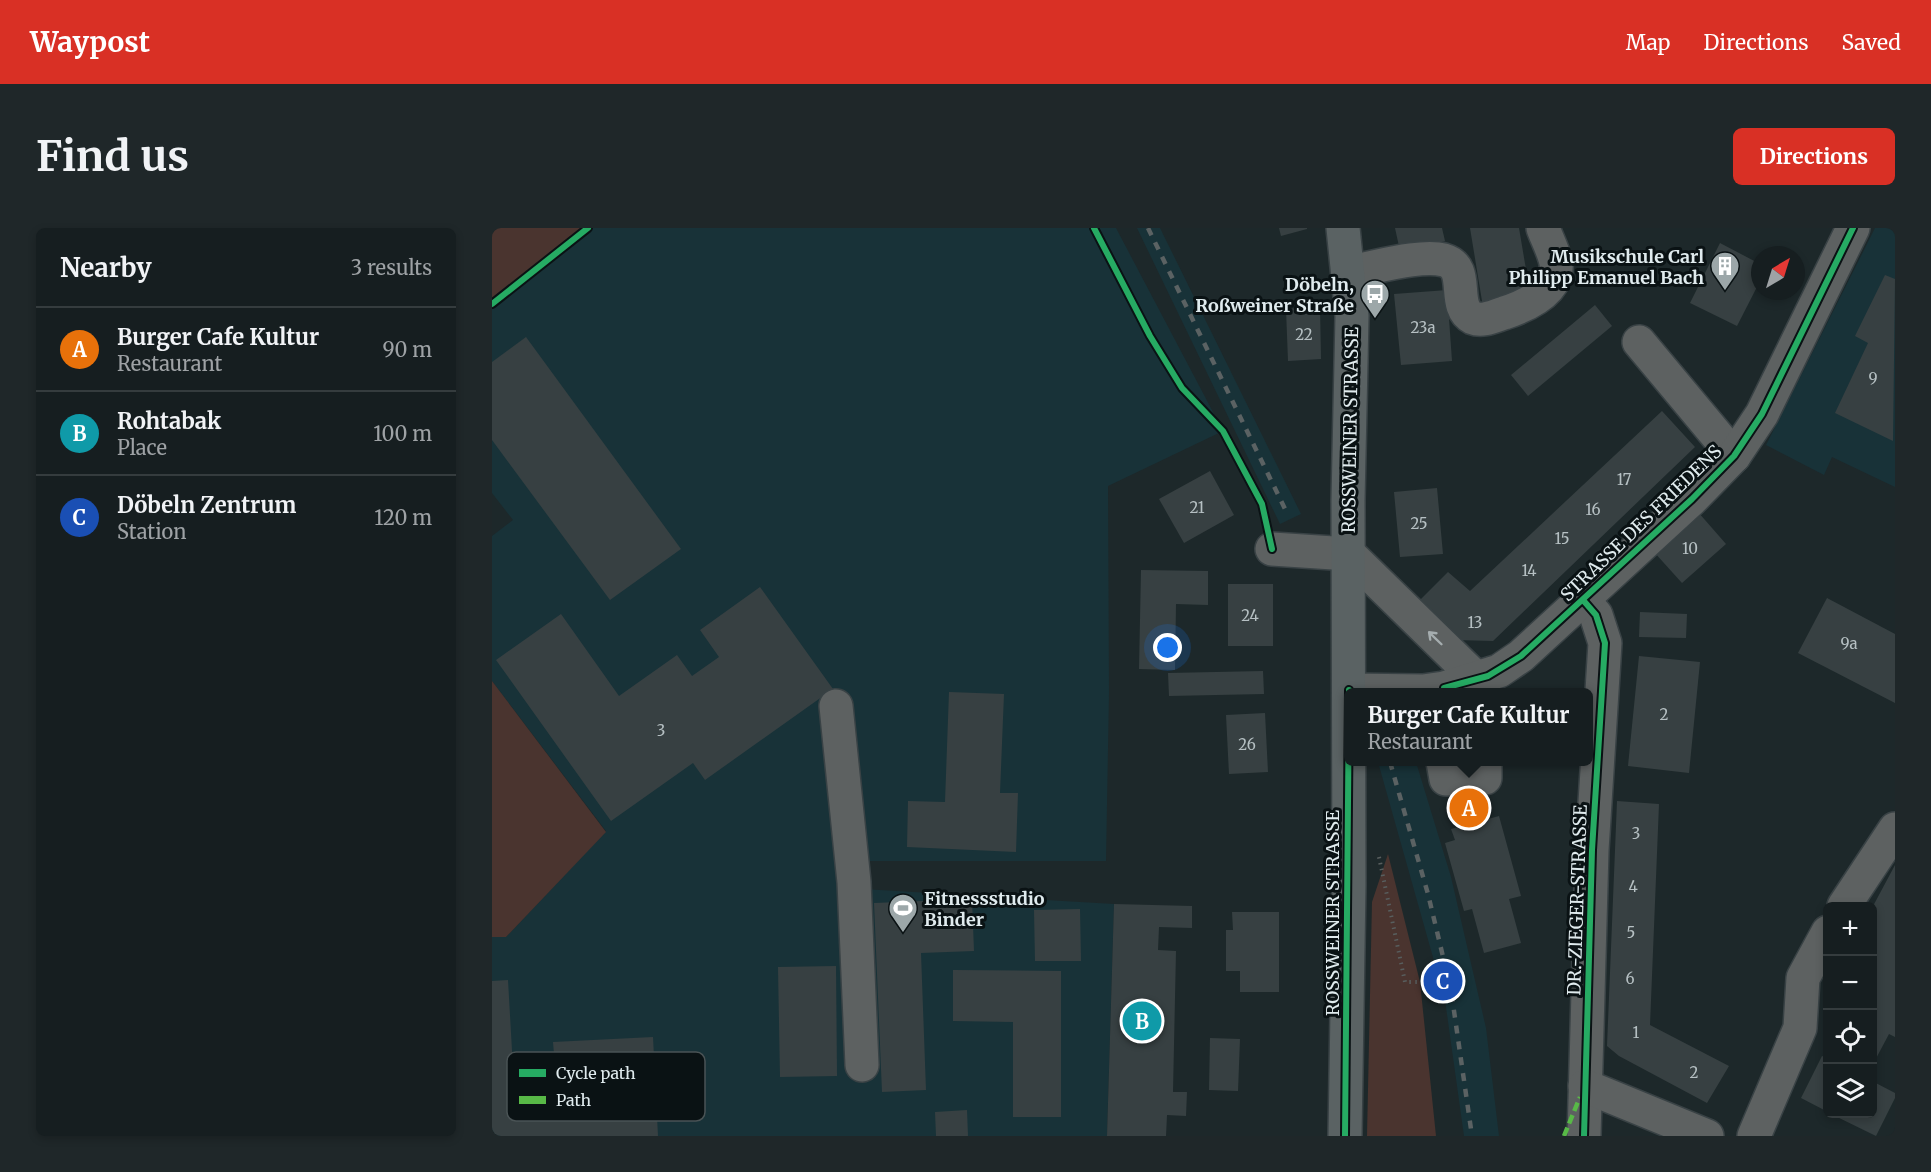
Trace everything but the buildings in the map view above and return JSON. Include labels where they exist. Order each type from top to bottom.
[{"type":"main road","name":"ROSSWEINER STRASSE","points":[[1343,228],[1352,316],[1349,688]]},
{"type":"main road","name":"ROSSWEINER STRASSE","points":[[1345,1136],[1348,766]]},
{"type":"street","points":[[1348,272],[1430,259],[1448,261],[1456,267],[1459,274],[1467,313],[1484,320],[1529,305],[1549,285],[1556,263],[1543,228]]},
{"type":"street","name":"STRASSE DES FRIEDENS","points":[[1460,688],[1478,686],[1521,656],[1692,499],[1734,456],[1762,414],[1853,228]]},
{"type":"street","points":[[1639,342],[1734,456]]},
{"type":"street","points":[[1272,549],[1349,554],[1478,686]]},
{"type":"street","name":"DR.-ZIEGER-STRASSE","points":[[1583,600],[1596,615],[1605,643],[1592,850],[1584,1136]]},
{"type":"street","points":[[836,706],[854,882],[862,1065]]},
{"type":"street","points":[[1444,766],[1446,779],[1485,778],[1485,766]]},
{"type":"street","points":[[1847,902],[1895,829]]},
{"type":"street","points":[[1754,1136],[1800,1028],[1803,978],[1823,940]]},
{"type":"street","points":[[1585,1086],[1707,1136]]},
{"type":"path","points":[[1377,848],[1405,982],[1420,982]]},
{"type":"shaded area","points":[[492,228],[588,228],[492,304]]},
{"type":"shaded area","points":[[588,228],[1116,228],[1223,431],[1108,486],[1109,693],[1106,861],[858,861],[863,889],[1114,904],[1107,1136],[492,1136],[492,937],[506,937],[606,831],[492,681],[492,536],[513,520],[492,493],[492,304]]},
{"type":"shaded area","points":[[1137,228],[1160,228],[1301,514],[1280,524]]},
{"type":"shaded area","points":[[1875,228],[1895,228],[1895,487],[1832,457],[1824,475],[1766,445]]},
{"type":"shaded area","points":[[492,681],[606,832],[506,937],[492,937]]},
{"type":"shaded area","points":[[1379,766],[1417,766],[1451,877],[1486,1028],[1499,1136],[1464,1136],[1445,1000]]},
{"type":"shaded area","points":[[1388,854],[1420,982],[1436,1136],[1367,1136],[1372,902]]},
{"type":"railway","points":[[1148,228],[1288,515]]},
{"type":"railway","points":[[1391,766],[1428,894],[1451,990],[1472,1136]]},
{"type":"marked path","points":[[1564,1136],[1580,1097]]},
{"type":"cycle path","points":[[492,304],[588,228]]},
{"type":"cycle path","points":[[1094,228],[1150,336],[1182,388],[1223,431],[1262,504],[1272,549]]},
{"type":"cycle path","points":[[1444,688],[1488,676],[1521,656],[1692,499],[1734,456],[1762,414],[1853,228]]},
{"type":"cycle path","points":[[1583,600],[1596,615],[1605,643],[1592,850],[1584,1136]]},
{"type":"cycle path","points":[[1345,1136],[1348,766]]},
{"type":"place","name":"Musikschule Carl Philipp Emanuel Bach","points":[[1725,292]]},
{"type":"place","name":"Döbeln, Roßweiner Straße","points":[[1375,320]]},
{"type":"place","name":"Burger Cafe Kultur","points":[[1469,808]]},
{"type":"place","name":"Fitnessstudio Binder","points":[[903,934]]},
{"type":"place","name":"Döbeln Zentrum","points":[[1443,981]]},
{"type":"place","name":"Rohtabak","points":[[1142,1021]]}]
